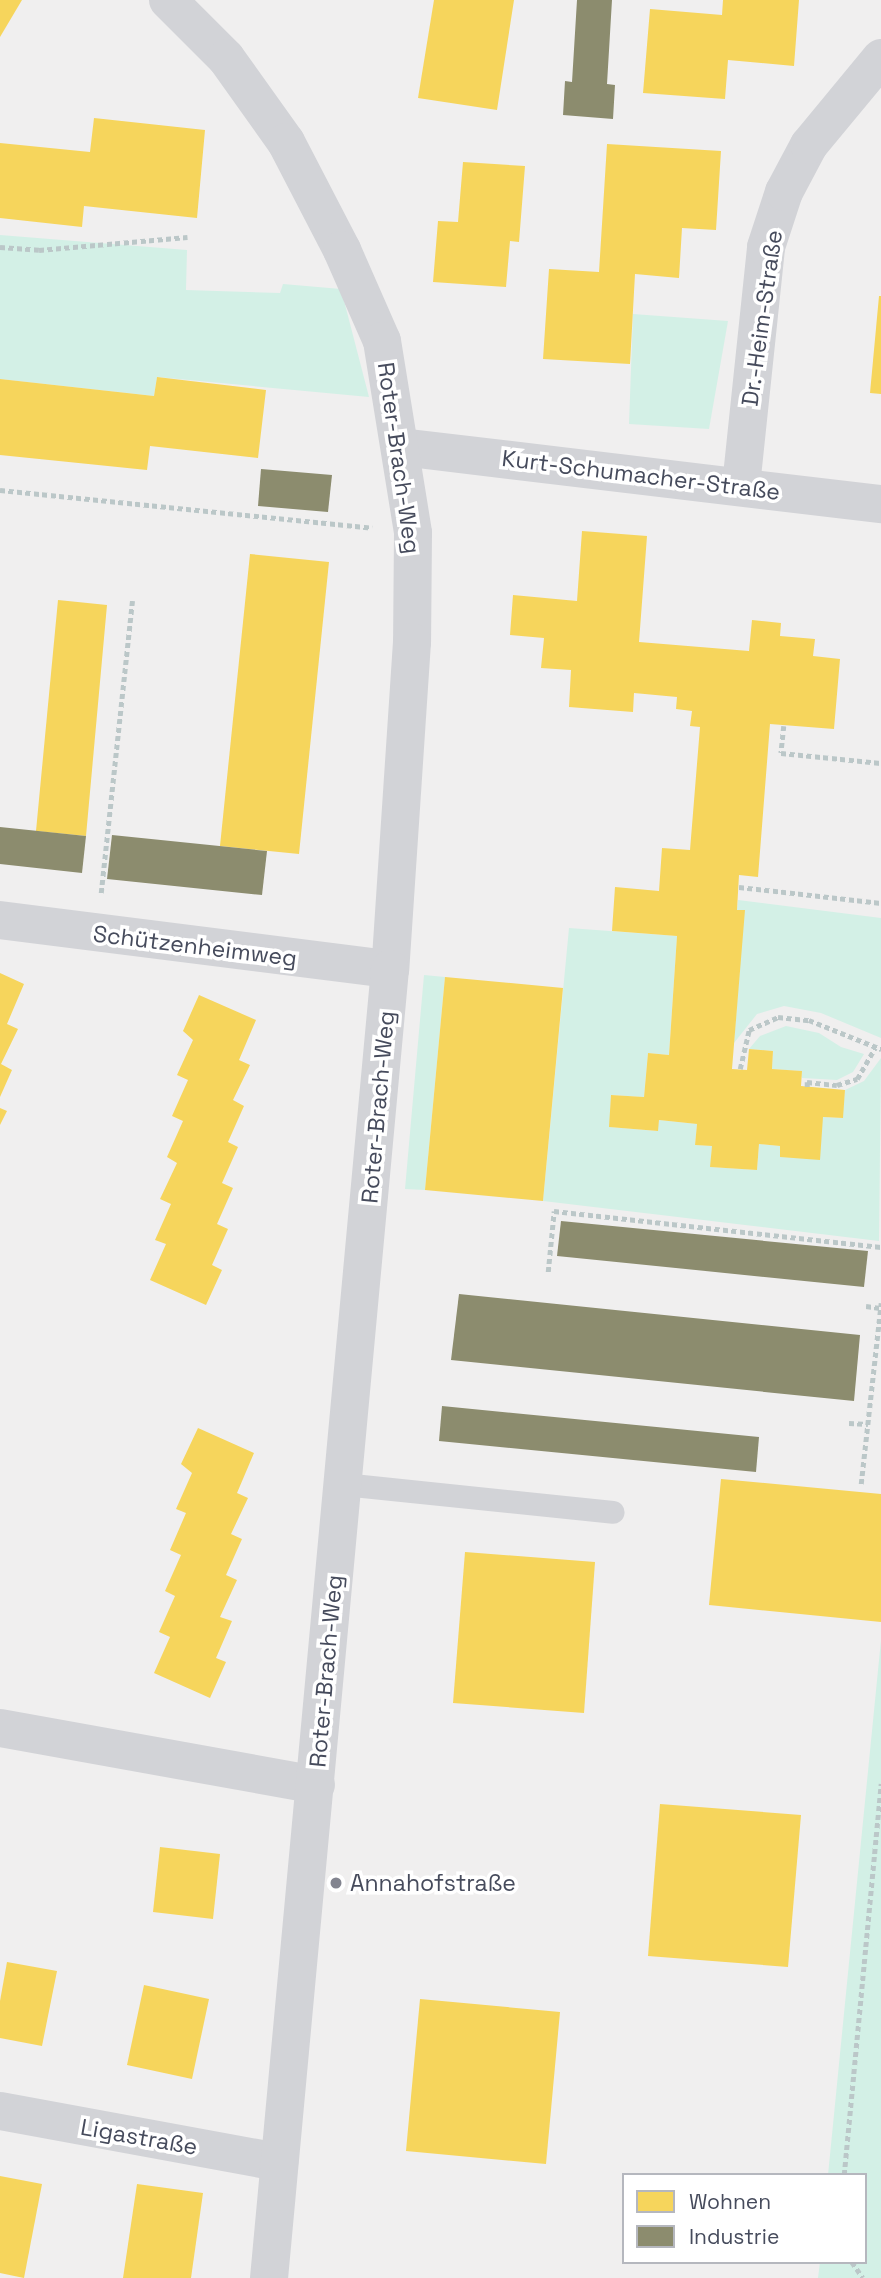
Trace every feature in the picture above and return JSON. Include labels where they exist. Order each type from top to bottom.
[{"type":"street","name":"Roter-Brach-Weg","points":[[168,0],[226,58],[286,142],[382,341],[413,533],[412,642],[390,969],[269,2278]]},
{"type":"street","name":"Dr.-Heim-Straße","points":[[741,486],[766,247],[784,192],[809,145],[881,58]]},
{"type":"street","name":"Kurt-Schumacher-Straße","points":[[401,447],[881,504]]},
{"type":"street","name":"Schützenheimweg","points":[[0,920],[97,936],[390,969]]},
{"type":"street","points":[[0,1727],[316,1785]]},
{"type":"street","name":"Ligastraße","points":[[0,2111],[279,2162]]},
{"type":"lane","points":[[343,1484],[613,1512]]},
{"type":"path","points":[[0,247],[40,250],[187,237]]},
{"type":"path","points":[[0,490],[413,533]]},
{"type":"path","points":[[97,936],[132,601]]},
{"type":"path","points":[[783,726],[781,753],[881,763]]},
{"type":"path","points":[[739,887],[881,903]]},
{"type":"path","points":[[740,1069],[749,1030],[778,1017],[809,1020],[878,1048],[857,1079],[837,1085],[807,1082],[807,1087]]},
{"type":"path","points":[[548,1272],[554,1211],[881,1247]]},
{"type":"path","points":[[861,1484],[881,1303]]},
{"type":"path","points":[[866,1306],[880,1308]]},
{"type":"path","points":[[849,1423],[868,1424]]},
{"type":"path","points":[[844,2173],[881,1784]]},
{"type":"green space","points":[[0,235],[187,250],[186,290],[280,293],[283,284],[341,289],[369,397],[157,377],[154,396],[0,379]]},
{"type":"green space","points":[[633,314],[728,321],[709,429],[629,424]]},
{"type":"green space","points":[[738,900],[881,918],[881,1038],[821,1013],[784,1006],[757,1014],[734,1043],[744,910],[737,910]]},
{"type":"green space","points":[[569,928],[677,936],[669,1055],[648,1053],[644,1097],[611,1095],[610,1127],[657,1131],[659,1120],[697,1124],[695,1145],[712,1146],[711,1167],[757,1170],[759,1144],[780,1146],[780,1157],[823,1117],[842,1118],[845,1090],[864,1081],[881,1058],[879,1241],[543,1201]]},
{"type":"green space","points":[[424,975],[445,977],[425,1190],[405,1189]]},
{"type":"green space","points":[[786,1026],[819,1033],[841,1047],[864,1054],[853,1072],[837,1080],[802,1078],[801,1071],[772,1069],[773,1051],[749,1049],[760,1036]]},
{"type":"green space","points":[[881,1640],[881,2278],[818,2278],[820,2264],[867,2264],[867,2173],[828,2173]]},
{"type":"building: Wohnen","points":[[0,0],[22,0],[0,37]]},
{"type":"building: Wohnen","points":[[434,0],[514,0],[497,110],[418,98]]},
{"type":"building: Wohnen","points":[[723,0],[799,0],[794,66],[728,60],[725,99],[643,93],[650,9],[722,15]]},
{"type":"building: Wohnen","points":[[94,118],[205,130],[197,218],[84,206],[82,227],[0,218],[0,143],[90,152]]},
{"type":"building: Wohnen","points":[[607,144],[721,151],[716,230],[682,228],[679,278],[635,274],[630,364],[543,359],[549,269],[599,272]]},
{"type":"building: Wohnen","points":[[463,162],[525,166],[519,242],[510,241],[506,287],[433,282],[438,221],[458,222]]},
{"type":"building: Wohnen","points":[[881,296],[881,394],[870,393]]},
{"type":"building: Wohnen","points":[[157,377],[266,390],[258,458],[150,446],[147,470],[0,455],[0,379],[154,396]]},
{"type":"building: Wohnen","points":[[582,531],[647,536],[639,642],[749,651],[752,620],[781,623],[780,636],[815,639],[813,656],[840,659],[834,729],[770,724],[758,877],[739,875],[737,910],[745,910],[732,1069],[747,1070],[749,1049],[773,1051],[772,1069],[802,1071],[801,1086],[845,1090],[843,1118],[823,1117],[820,1160],[780,1157],[780,1146],[759,1144],[757,1170],[710,1167],[712,1146],[695,1145],[697,1124],[659,1120],[658,1131],[609,1127],[611,1095],[644,1097],[648,1053],[669,1055],[677,936],[612,931],[615,887],[659,891],[662,848],[690,850],[700,727],[690,726],[692,711],[676,709],[677,697],[634,693],[633,712],[569,707],[571,670],[541,668],[544,638],[510,635],[513,595],[577,601]]},
{"type":"building: Wohnen","points":[[250,554],[329,562],[299,854],[220,846]]},
{"type":"building: Wohnen","points":[[58,600],[107,605],[86,836],[36,831]]},
{"type":"building: Wohnen","points":[[0,973],[24,984],[7,1024],[18,1029],[1,1064],[12,1070],[0,1097]]},
{"type":"building: Wohnen","points":[[445,977],[563,988],[543,1201],[425,1190]]},
{"type":"building: Wohnen","points":[[199,995],[256,1020],[239,1060],[250,1065],[233,1100],[244,1106],[228,1142],[238,1147],[222,1183],[233,1188],[217,1224],[228,1229],[212,1265],[222,1270],[206,1305],[150,1280],[166,1244],[155,1240],[171,1204],[160,1199],[177,1163],[167,1157],[183,1121],[172,1116],[188,1080],[177,1075],[193,1040],[183,1031]]},
{"type":"building: Wohnen","points":[[0,1108],[7,1111],[0,1125]]},
{"type":"building: Wohnen","points":[[198,1428],[254,1453],[237,1493],[248,1498],[231,1534],[242,1539],[226,1575],[237,1580],[220,1617],[232,1621],[216,1658],[226,1662],[210,1698],[154,1673],[170,1637],[159,1632],[175,1596],[165,1591],[181,1555],[170,1550],[186,1513],[176,1509],[192,1473],[181,1464]]},
{"type":"building: Wohnen","points":[[721,1479],[881,1494],[881,1622],[709,1605]]},
{"type":"building: Wohnen","points":[[465,1552],[595,1562],[584,1713],[453,1703]]},
{"type":"building: Wohnen","points":[[660,1804],[801,1815],[788,1967],[648,1956]]},
{"type":"building: Wohnen","points":[[160,1847],[220,1854],[213,1919],[153,1912]]},
{"type":"building: Wohnen","points":[[7,1962],[57,1971],[42,2046],[0,2038],[0,2001]]},
{"type":"building: Wohnen","points":[[144,1985],[209,1999],[192,2079],[127,2065]]},
{"type":"building: Wohnen","points":[[420,1999],[560,2012],[546,2164],[406,2151]]},
{"type":"building: Wohnen","points":[[0,2176],[42,2184],[24,2278],[0,2273]]},
{"type":"building: Wohnen","points":[[137,2184],[203,2193],[191,2278],[123,2278]]},
{"type":"building: Industrie","points":[[577,0],[612,0],[607,84],[615,85],[613,119],[563,115],[565,81],[572,82]]},
{"type":"building: Industrie","points":[[261,469],[332,475],[328,512],[258,506]]},
{"type":"building: Industrie","points":[[0,827],[86,836],[82,873],[0,864]]},
{"type":"building: Industrie","points":[[112,835],[267,851],[262,895],[107,879]]},
{"type":"building: Industrie","points":[[561,1221],[868,1251],[864,1287],[557,1256]]},
{"type":"building: Industrie","points":[[459,1294],[860,1335],[854,1401],[451,1360]]},
{"type":"building: Industrie","points":[[442,1406],[759,1437],[756,1472],[439,1441]]},
{"type":"place","name":"Annahofstraße","points":[[336,1883]]}]
